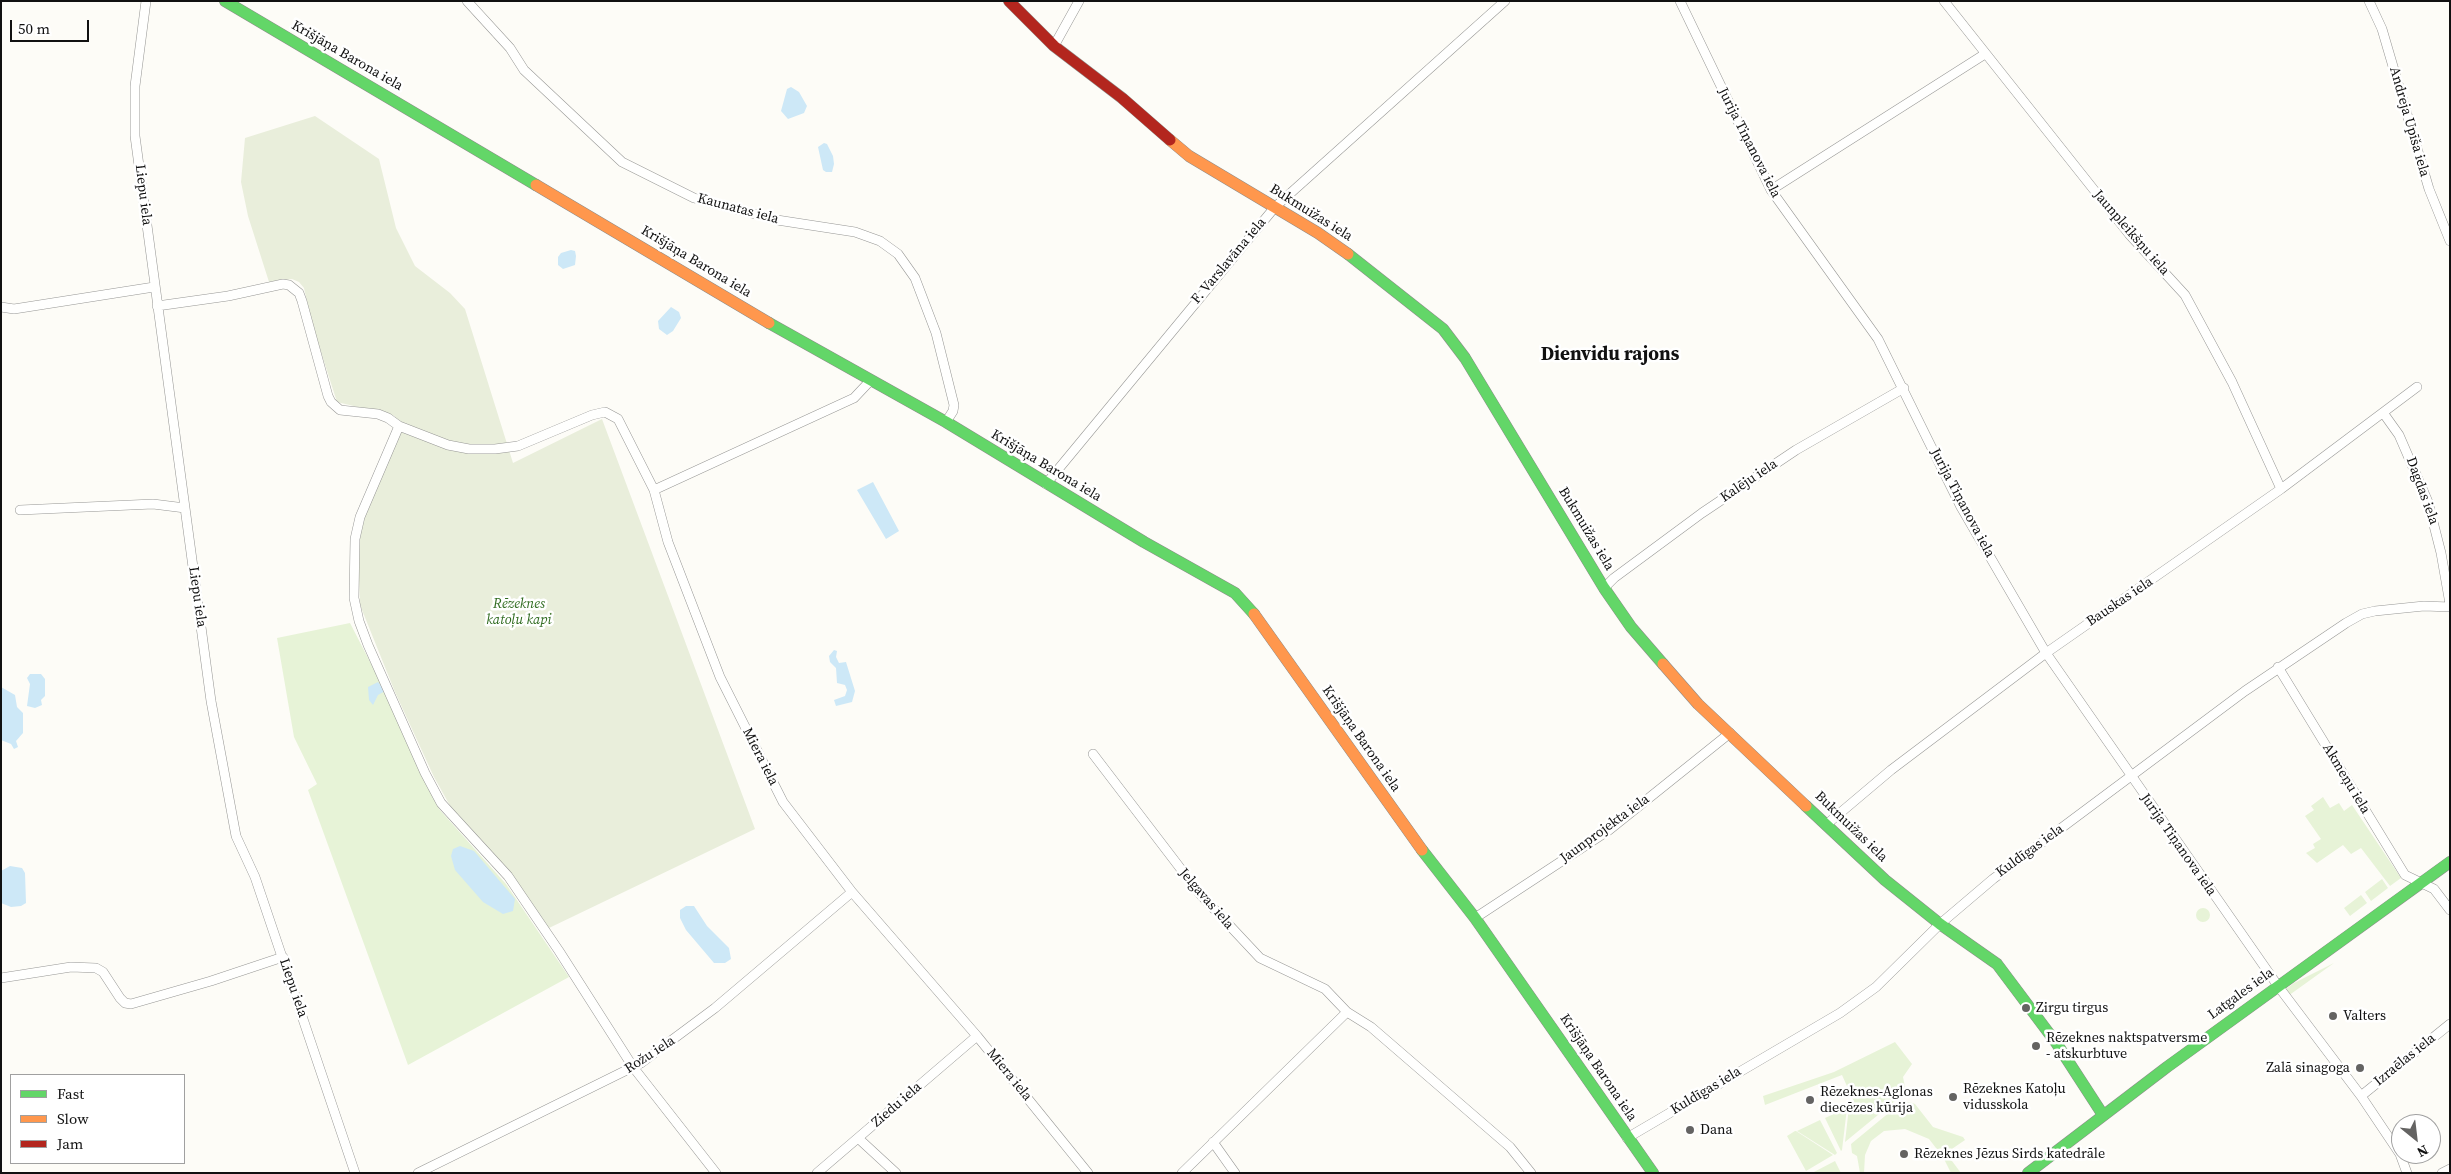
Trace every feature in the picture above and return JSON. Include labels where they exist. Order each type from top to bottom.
[{"type":"main road","name":"Krišjāņa Barona iela","points":[[225,1],[870,381],[946,422],[1144,542],[1219,583],[1249,606],[1404,826],[1475,918],[1653,1173]]},
{"type":"main road","name":"Bukmuižas iela","points":[[1009,1],[1054,46],[1122,98],[1189,156],[1318,233],[1360,263],[1442,328],[1465,358],[1604,588],[1631,627],[1698,704],[1885,880],[1940,924],[1997,964],[2057,1044],[2103,1115]]},
{"type":"main road","name":"Latgales iela","points":[[2028,1173],[2103,1115],[2278,986],[2450,862]]},
{"type":"street","name":"Liepu iela","points":[[146,1],[135,86],[135,136],[211,701],[236,836],[255,877],[355,1173]]},
{"type":"street","name":"Kaunatas iela","points":[[467,1],[510,48],[524,70],[622,162],[694,198],[777,220],[855,232],[880,241],[898,254],[915,278],[936,332],[954,405],[953,411],[946,422]]},
{"type":"street","points":[[1054,46],[1079,1]]},
{"type":"street","name":"F. Varslavāna iela","points":[[1046,484],[1275,207],[1505,1]]},
{"type":"street","name":"Jurija Tiņanova iela","points":[[1680,1],[1770,190],[1864,317],[1904,388],[1960,507],[2046,653],[2131,778],[2278,986],[2361,1096],[2400,1154],[2407,1173]]},
{"type":"street","name":"Jaunpleikšņu iela","points":[[1944,1],[2129,234],[2185,295],[2232,382],[2282,489]]},
{"type":"street","name":"Andreja Upīša iela","points":[[2369,1],[2382,29],[2428,189],[2450,242]]},
{"type":"street","points":[[1770,190],[1985,54]]},
{"type":"street","name":"Miera iela","points":[[157,306],[228,296],[283,284],[289,285],[299,293],[302,301],[305,317],[331,402],[340,410],[378,414],[399,426],[448,445],[469,449],[495,450],[518,446],[592,415],[605,412],[618,419],[654,490],[668,542],[720,678],[783,802],[852,892],[977,1036],[1088,1173]]},
{"type":"street","points":[[1,307],[14,309],[154,287]]},
{"type":"street","points":[[654,490],[854,398],[870,381]]},
{"type":"street","name":"Bauskas iela","points":[[1827,824],[1891,770],[2046,653],[2282,489],[2418,387]]},
{"type":"street","name":"Kalēju iela","points":[[1604,588],[1614,578],[1702,513],[1796,450],[1904,388]]},
{"type":"street","name":"Dagdas iela","points":[[2384,414],[2399,435],[2428,502],[2441,553],[2450,606]]},
{"type":"street","points":[[399,426],[367,499],[356,534],[353,569],[354,598],[359,621],[425,773],[441,803],[508,876],[559,950],[633,1068],[716,1173]]},
{"type":"street","points":[[20,510],[153,504],[185,508]]},
{"type":"street","name":"Kuldīgas iela","points":[[1627,1138],[1840,1013],[1876,987],[1940,924],[1994,878],[2278,667],[2362,614],[2408,607],[2450,606]]},
{"type":"street","name":"Akmeņu iela","points":[[2278,667],[2405,875],[2434,889],[2450,910]]},
{"type":"street","name":"Jaunprojekta iela","points":[[1475,918],[1609,830],[1730,733]]},
{"type":"street","name":"Jelgavas iela","points":[[1093,754],[1200,894],[1260,958],[1325,988],[1347,1012],[1372,1027],[1502,1140],[1531,1173]]},
{"type":"street","name":"Rožu iela","points":[[418,1173],[633,1068],[716,1008],[852,892]]},
{"type":"street","points":[[1,978],[71,967],[96,968],[103,972],[120,998],[125,1003],[131,1004],[211,981],[283,957]]},
{"type":"street","points":[[1182,1173],[1347,1012]]},
{"type":"street","name":"Izraēlas iela","points":[[2361,1096],[2450,1024]]},
{"type":"street","name":"Ziedu iela","points":[[817,1173],[977,1036]]},
{"type":"street","points":[[858,1138],[896,1173]]},
{"type":"street","points":[[1213,1142],[1235,1173]]},
{"type":"street","points":[[2442,1173],[2450,1169]]},
{"type":"green space","name":"Rēzeknes katoļu kapi","points":[[315,116],[379,159],[396,228],[415,266],[450,293],[465,309],[513,463],[602,419],[755,829],[549,928],[498,859],[458,820],[434,777],[395,692],[360,605],[358,554],[361,522],[394,444],[395,416],[337,402],[312,324],[304,288],[299,282],[292,279],[269,282],[248,216],[241,182],[245,138]]},
{"type":"green space","points":[[350,623],[384,689],[439,809],[506,884],[569,977],[408,1065],[308,790],[317,784],[294,737],[277,638]]},
{"type":"green space","points":[[2323,797],[2330,808],[2339,803],[2344,811],[2352,805],[2401,878],[2390,886],[2361,848],[2351,854],[2343,845],[2317,863],[2306,853],[2315,848],[2313,844],[2321,839],[2305,816],[2314,810],[2311,806]]},
{"type":"green space","points":[[2382,879],[2388,888],[2371,901],[2365,892]]},
{"type":"green space","points":[[2361,895],[2367,903],[2350,916],[2344,908]]},
{"type":"green space","points":[[2200,908],[2206,908],[2210,915],[2206,922],[2200,922],[2196,918],[2196,912]]},
{"type":"green space","points":[[2334,963],[2288,996],[2286,989],[2294,983]]},
{"type":"green space","points":[[1895,1042],[1912,1064],[1903,1077],[1906,1092],[1845,1142],[1849,1107],[1855,1104],[1842,1075],[1765,1105],[1763,1096],[1834,1072]]},
{"type":"green space","points":[[1909,1102],[1915,1104],[1933,1127],[1963,1137],[1965,1140],[1946,1153],[1961,1173],[1951,1173],[1943,1157],[1929,1139],[1905,1129],[1884,1131],[1871,1141],[1865,1155],[1864,1173],[1860,1173],[1857,1156],[1852,1153],[1851,1144],[1896,1107]]},
{"type":"green space","points":[[1847,1108],[1842,1150],[1841,1151],[1825,1118]]},
{"type":"green space","points":[[1820,1120],[1837,1153],[1835,1155],[1797,1131]]},
{"type":"green space","points":[[1795,1131],[1833,1155],[1806,1171],[1787,1136]]},
{"type":"green space","points":[[1835,1161],[1841,1173],[1812,1173]]},
{"type":"water","points":[[791,87],[799,92],[807,106],[804,113],[788,119],[781,111],[787,89]]},
{"type":"water","points":[[824,143],[827,144],[833,156],[832,172],[823,170],[818,147]]},
{"type":"water","points":[[571,250],[575,251],[575,265],[563,269],[558,265],[558,257],[561,253]]},
{"type":"water","points":[[671,307],[679,312],[681,318],[673,331],[667,335],[659,329],[658,321]]},
{"type":"water","points":[[873,482],[899,531],[886,539],[857,490]]},
{"type":"water","points":[[834,650],[837,651],[836,657],[839,663],[846,662],[855,691],[852,702],[836,706],[834,700],[845,696],[847,690],[845,685],[837,683],[836,668],[830,662],[829,656]]},
{"type":"water","points":[[30,674],[41,674],[45,679],[45,696],[41,700],[42,705],[35,708],[27,706],[30,684],[27,678]]},
{"type":"water","points":[[378,682],[385,691],[378,695],[373,705],[369,700],[368,687]]},
{"type":"water","points":[[1,687],[15,695],[17,707],[23,713],[23,733],[16,741],[18,747],[14,749],[11,744],[1,740]]},
{"type":"water","points":[[460,846],[474,851],[515,899],[513,911],[503,914],[483,902],[455,870],[451,856],[453,849]]},
{"type":"water","points":[[10,866],[22,868],[25,873],[26,903],[21,906],[11,907],[1,903],[1,871]]},
{"type":"water","points":[[686,906],[694,906],[707,926],[729,948],[731,959],[725,963],[714,963],[686,930],[680,918],[680,910]]},
{"type":"traffic: fast","points":[[225,1],[536,185]]},
{"type":"traffic: fast","points":[[1348,254],[1443,329],[1465,358],[1604,588],[1631,627],[1663,664]]},
{"type":"traffic: fast","points":[[769,323],[946,422],[1144,542],[1235,593],[1254,614]]},
{"type":"traffic: fast","points":[[1806,806],[1885,880],[1940,924],[1997,964],[2057,1044],[2103,1115]]},
{"type":"traffic: fast","points":[[1422,850],[1475,918],[1653,1173]]},
{"type":"traffic: fast","points":[[2028,1173],[2167,1067],[2450,862]]},
{"type":"traffic: slow","points":[[1170,140],[1189,156],[1318,233],[1348,254]]},
{"type":"traffic: slow","points":[[536,185],[769,323]]},
{"type":"traffic: slow","points":[[1254,614],[1422,850]]},
{"type":"traffic: slow","points":[[1663,664],[1698,704],[1806,806]]},
{"type":"traffic: jam","points":[[1009,1],[1054,46],[1122,98],[1170,140]]},
{"type":"place","name":"Zirgu tirgus","points":[[2026,1008]]},
{"type":"place","name":"Valters","points":[[2333,1016]]},
{"type":"place","name":"Rēzeknes naktspatversme - atskurbtuve","points":[[2036,1046]]},
{"type":"place","name":"Zalā sinagoga","points":[[2360,1068]]},
{"type":"place","name":"Rēzeknes Katoļu vidusskola","points":[[1953,1097]]},
{"type":"place","name":"Rēzeknes-Aglonas diecēzes kūrija","points":[[1810,1100]]},
{"type":"place","name":"Dana","points":[[1690,1130]]},
{"type":"place","name":"Rēzeknes Jēzus Sirds katedrāle","points":[[1904,1154]]},
{"type":"district","name":"Dienvidu rajons","points":[[1610,355]]}]
